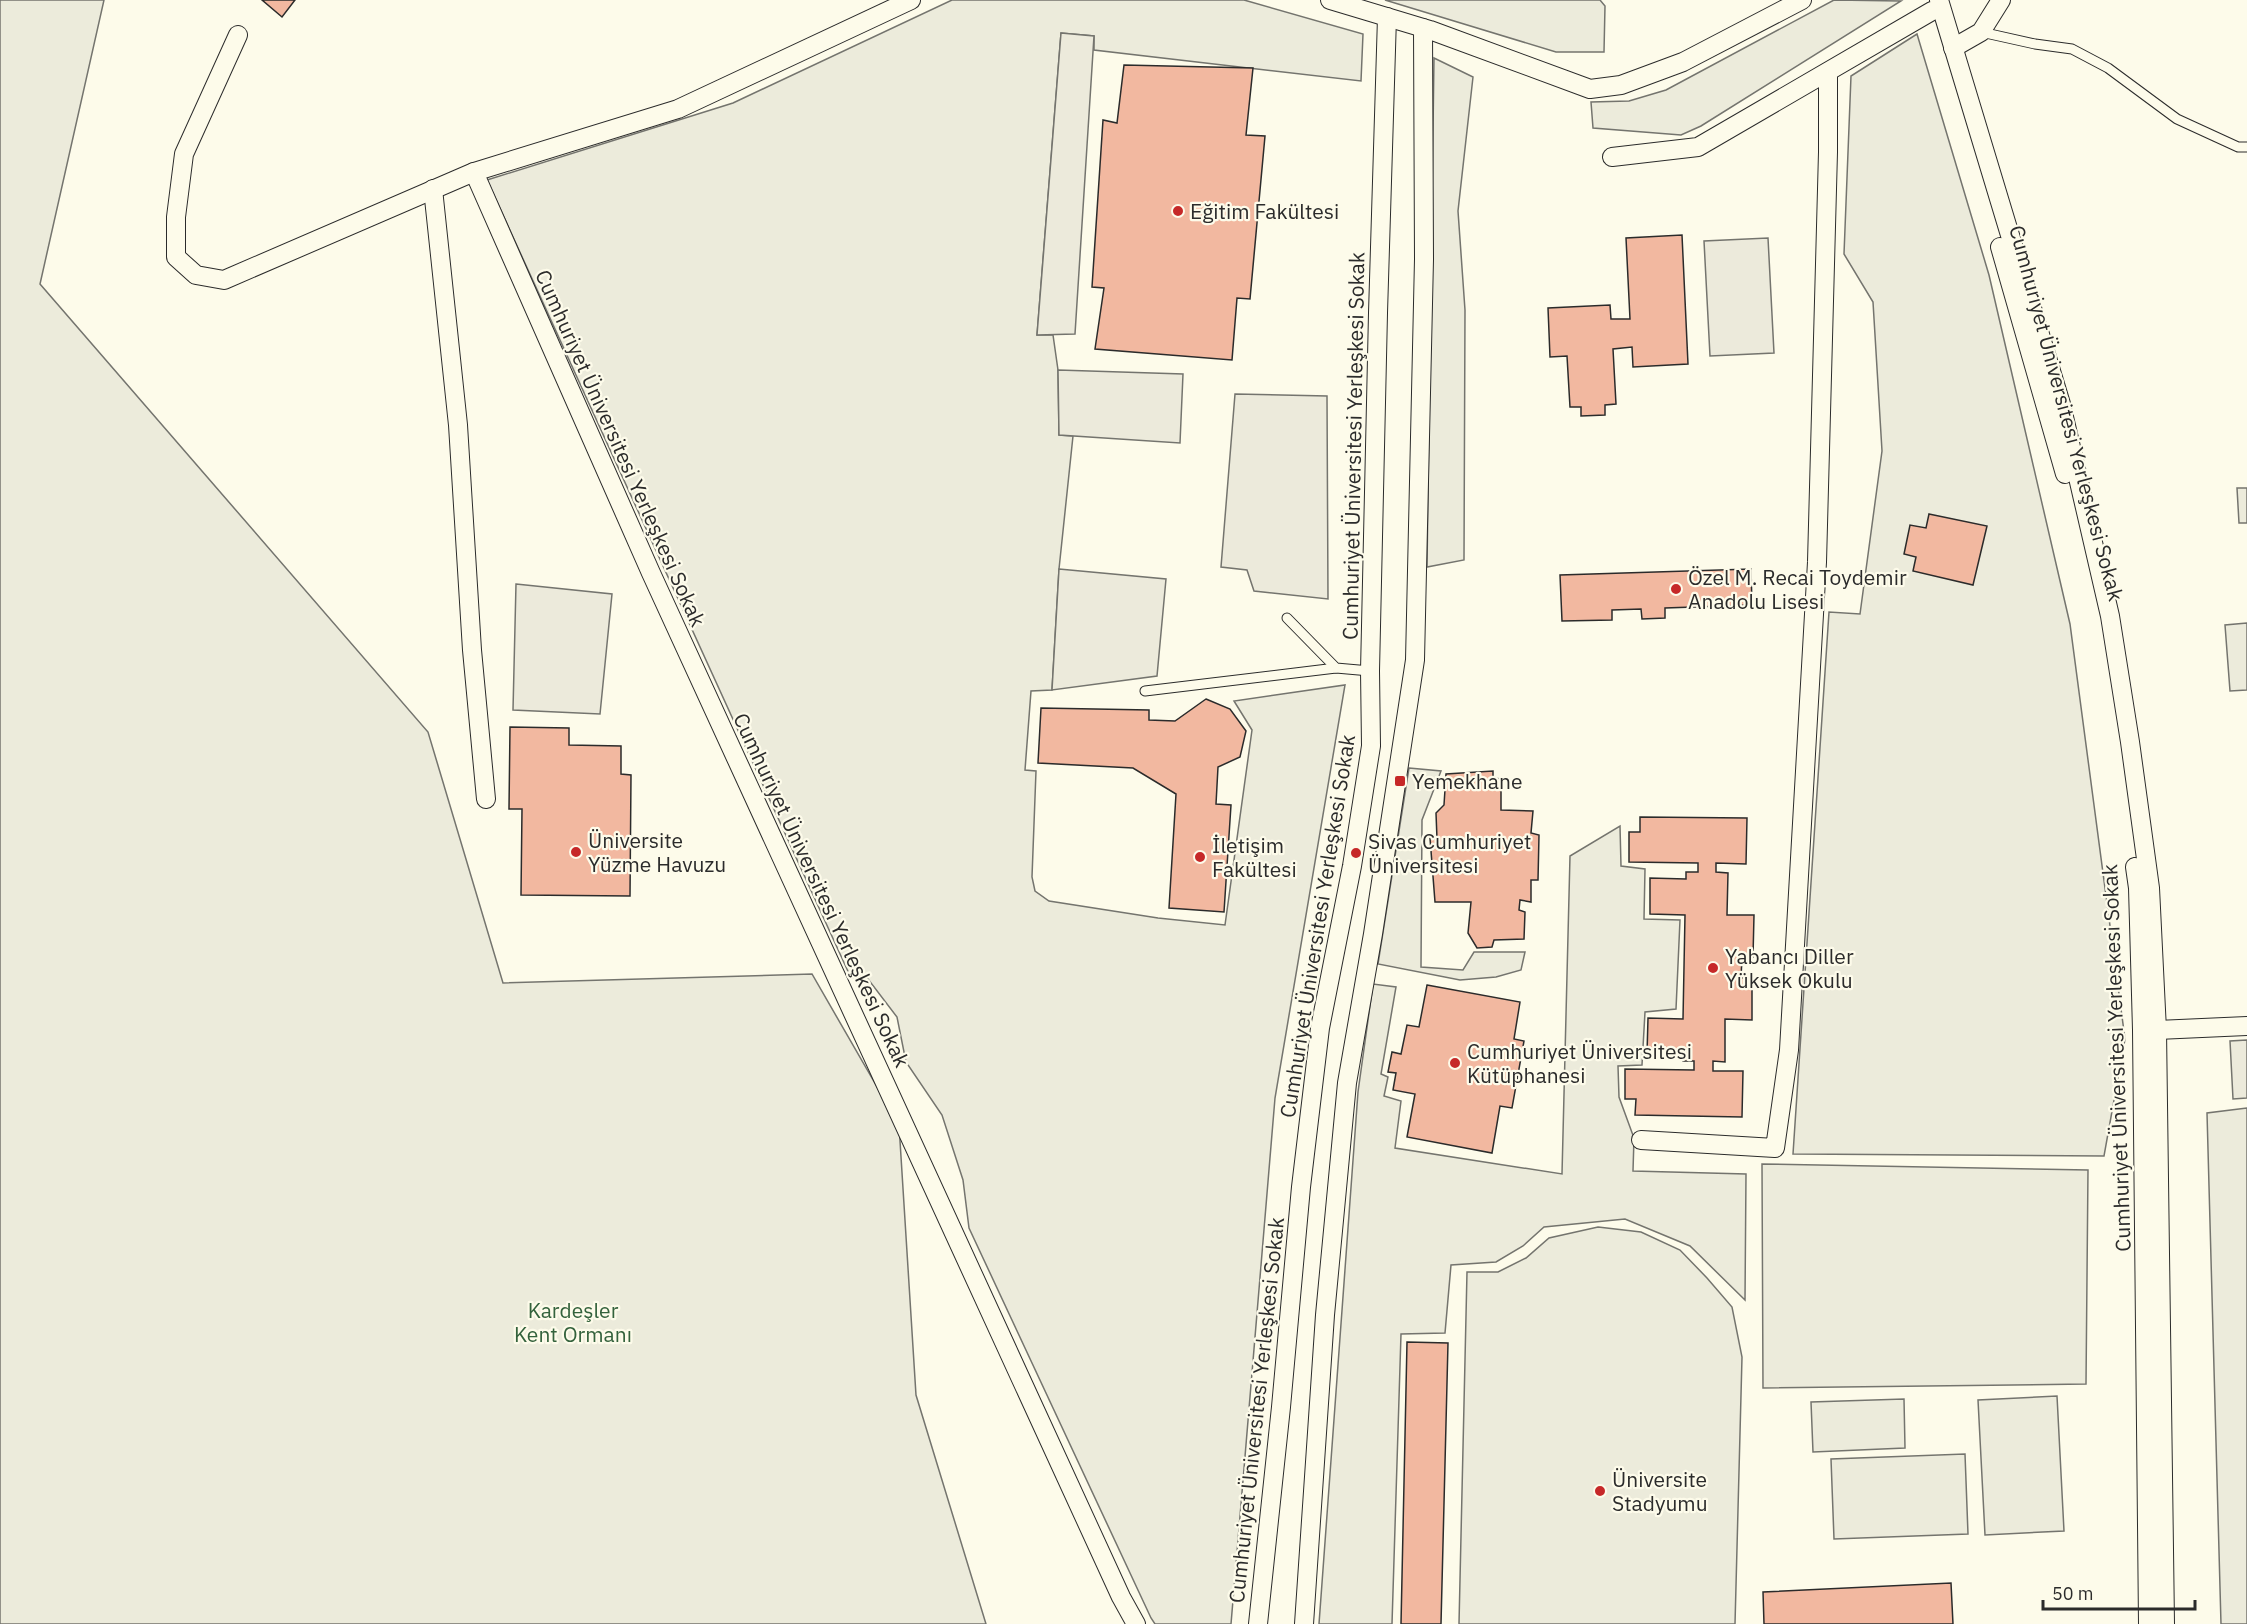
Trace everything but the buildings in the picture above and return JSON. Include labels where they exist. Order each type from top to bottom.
[{"type":"street","points":[[238,35],[184,154],[176,217],[176,257],[196,275],[224,280],[474,172],[678,109],[911,0]]},
{"type":"street","points":[[1330,0],[1423,28],[1590,89],[1621,85],[1683,62],[1802,0]]},
{"type":"street","points":[[1953,48],[1981,32],[2001,0]]},
{"type":"street","points":[[1612,157],[1698,147],[1828,72],[1933,4]]},
{"type":"street","name":"Cumhuriyet Üniversitesi Yerleşkesi Sokak","points":[[1933,4],[1953,48],[2061,404],[2110,616],[2150,888],[2157,1030],[2165,1624]]},
{"type":"street","name":"Cumhuriyet Üniversitesi Yerleşkesi Sokak","points":[[1933,4],[2071,497],[2098,618],[2121,753],[2138,888],[2142,1030],[2148,1624]]},
{"type":"street","name":"Cumhuriyet Üniversitesi Yerleşkesi Sokak","points":[[1258,1624],[1301,1187],[1320,1028],[1352,866],[1371,746],[1370,671],[1387,17]]},
{"type":"street","points":[[1304,1624],[1325,1315],[1347,1083],[1415,660],[1424,259],[1423,28]]},
{"type":"street","points":[[1641,1140],[1775,1148],[1789,1050],[1817,562],[1828,72]]},
{"type":"street","name":"Cumhuriyet Üniversitesi Yerleşkesi Sokak","points":[[474,172],[651,573],[1121,1597],[1136,1624]]},
{"type":"street","points":[[433,189],[458,425],[472,650],[486,799]]},
{"type":"street","points":[[2157,1030],[2247,1026]]},
{"type":"lane","points":[[1981,32],[2035,44],[2072,49],[2108,68],[2176,119],[2238,147],[2247,147]]},
{"type":"lane","points":[[1287,618],[1336,668]]},
{"type":"lane","points":[[1146,691],[1336,668],[1370,671]]},
{"type":"green space","name":"Kardeşler Kent Ormanı","points":[[0,0],[104,0],[40,284],[428,732],[503,983],[812,974],[899,1125],[916,1395],[986,1624],[0,1624]]},
{"type":"green space","points":[[952,0],[1244,0],[1363,34],[1361,81],[1094,50],[1094,36],[1061,33],[1037,335],[1053,335],[1058,370],[1059,435],[1073,436],[1059,569],[1052,690],[1031,691],[1025,770],[1036,771],[1032,877],[1035,891],[1049,901],[1158,918],[1225,925],[1252,730],[1234,701],[1345,685],[1275,1098],[1231,1624],[1155,1624],[1151,1618],[969,1228],[963,1180],[942,1115],[906,1062],[897,1017],[865,975],[851,978],[487,180],[733,103]]},
{"type":"green space","points":[[1385,0],[1600,0],[1605,6],[1604,52],[1556,52]]},
{"type":"green space","points":[[1834,0],[1901,1],[1701,126],[1681,135],[1593,128],[1591,102],[1629,101],[1666,90]]},
{"type":"green space","points":[[1917,34],[1989,275],[2070,624],[2125,1039],[2104,1156],[1793,1154],[1829,612],[1860,614],[1882,451],[1873,302],[1844,254],[1851,76]]},
{"type":"green space","points":[[1434,58],[1473,77],[1458,211],[1465,310],[1464,560],[1427,567]]},
{"type":"green space","points":[[2237,488],[2247,488],[2247,523],[2239,523]]},
{"type":"green space","points":[[2247,623],[2247,690],[2230,691],[2225,625]]},
{"type":"green space","points":[[1409,768],[1441,771],[1422,820],[1421,967],[1463,970],[1474,952],[1525,952],[1521,970],[1496,977],[1460,980],[1378,964]]},
{"type":"green space","points":[[1620,826],[1621,866],[1645,869],[1644,919],[1680,920],[1676,1009],[1645,1012],[1642,1065],[1618,1066],[1619,1097],[1634,1138],[1633,1171],[1746,1174],[1745,1300],[1690,1246],[1625,1219],[1544,1227],[1523,1246],[1496,1262],[1451,1265],[1445,1333],[1401,1334],[1392,1624],[1319,1624],[1358,1092],[1373,984],[1396,987],[1381,1074],[1388,1077],[1384,1096],[1401,1101],[1395,1148],[1562,1174],[1570,856]]},
{"type":"green space","points":[[2247,1108],[2247,1624],[2221,1624],[2207,1113]]},
{"type":"green space","points":[[1762,1164],[2088,1170],[2086,1384],[1763,1388]]},
{"type":"green space","name":"Üniversite Stadyumu","points":[[1598,1227],[1641,1232],[1680,1250],[1732,1307],[1742,1357],[1735,1624],[1459,1624],[1467,1272],[1498,1272],[1526,1258],[1549,1238]]},
{"type":"green space","points":[[2057,1396],[2064,1531],[1985,1535],[1978,1400]]},
{"type":"green space","points":[[1904,1399],[1905,1448],[1813,1452],[1811,1402]]},
{"type":"green space","points":[[1965,1454],[1968,1534],[1834,1539],[1831,1459]]},
{"type":"shaded area","points":[[1061,33],[1094,36],[1075,334],[1037,335]]},
{"type":"shaded area","points":[[1768,238],[1774,353],[1710,356],[1704,241]]},
{"type":"shaded area","points":[[1058,370],[1183,374],[1180,443],[1059,435]]},
{"type":"shaded area","points":[[1235,394],[1327,396],[1328,599],[1254,591],[1247,570],[1221,567]]},
{"type":"shaded area","points":[[1059,569],[1166,579],[1157,676],[1052,690]]},
{"type":"shaded area","points":[[516,584],[612,594],[600,714],[513,710]]},
{"type":"shaded area","points":[[2247,1040],[2247,1098],[2233,1099],[2230,1041]]},
{"type":"place","name":"Eğitim Fakültesi","points":[[1178,211]]},
{"type":"place","name":"Özel M. Recai Toydemir Anadolu Lisesi","points":[[1676,589]]},
{"type":"place","name":"Yemekhane","points":[[1400,781]]},
{"type":"place","name":"Üniversite Yüzme Havuzu","points":[[576,852]]},
{"type":"place","name":"Sivas Cumhuriyet Üniversitesi","points":[[1356,853]]},
{"type":"place","name":"İletişim Fakültesi","points":[[1200,857]]},
{"type":"place","name":"Yabancı Diller Yüksek Okulu","points":[[1713,968]]},
{"type":"place","name":"Cumhuriyet Üniversitesi Kütüphanesi","points":[[1455,1063]]},
{"type":"place","name":"Üniversite Stadyumu","points":[[1600,1491]]}]
